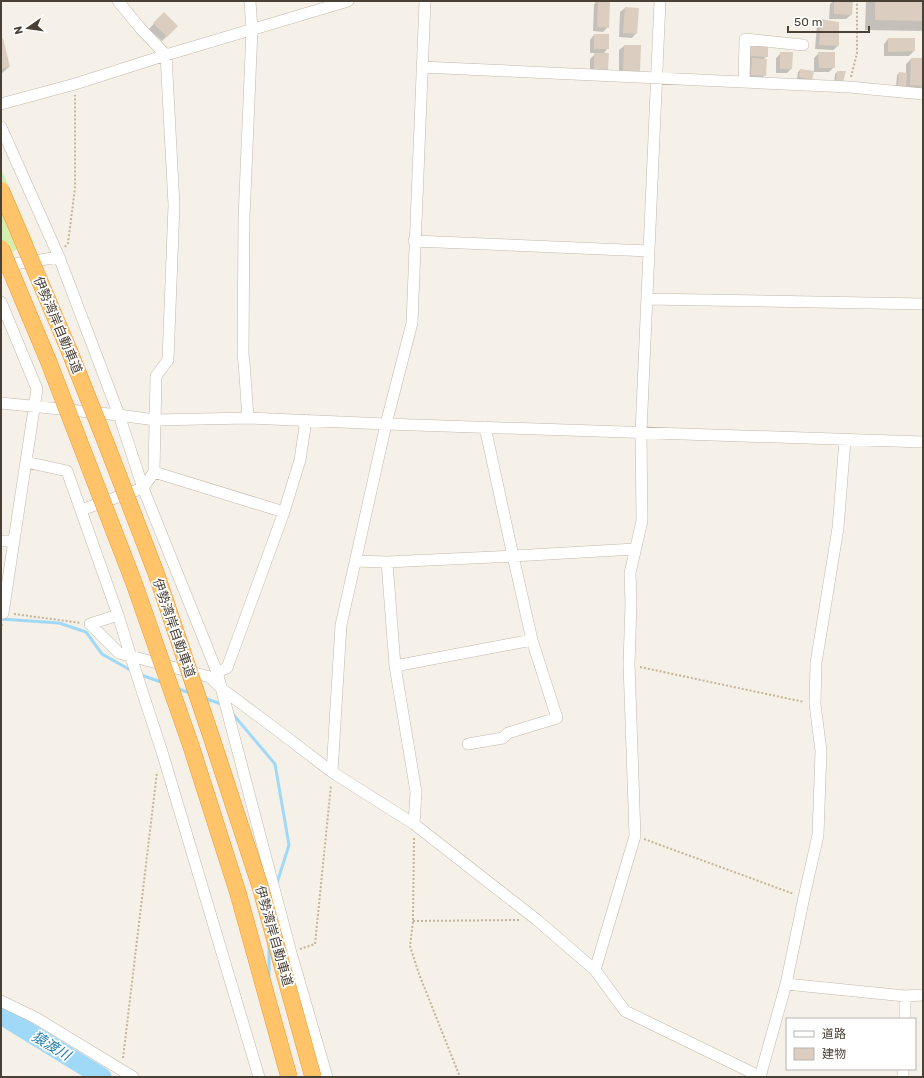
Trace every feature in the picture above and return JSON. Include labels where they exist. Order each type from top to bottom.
[{"type":"highway","name":"伊勢湾岸自動車道","points":[[1,190],[92,407],[156,573],[260,886],[313,1077]]},
{"type":"highway","name":"伊勢湾岸自動車道","points":[[1,248],[48,360],[134,583],[191,746],[238,893],[289,1077]]},
{"type":"street","points":[[81,510],[143,488],[154,472],[156,376],[168,360],[174,205],[166,55],[141,29],[118,1]]},
{"type":"street","points":[[248,418],[243,354],[244,218],[247,183],[252,30],[250,1]]},
{"type":"street","points":[[1,104],[75,84],[166,55],[348,1]]},
{"type":"street","points":[[332,772],[341,625],[386,424],[412,323],[414,241],[425,1]]},
{"type":"street","points":[[595,970],[635,836],[629,664],[631,603],[630,573],[642,521],[641,432],[660,1]]},
{"type":"street","points":[[744,82],[745,39],[803,44]]},
{"type":"street","points":[[422,67],[849,87],[923,94]]},
{"type":"street","points":[[1,127],[59,257],[119,415],[143,488],[217,672],[291,953],[327,1077]]},
{"type":"street","points":[[414,241],[648,251]]},
{"type":"street","points":[[1,266],[59,257]]},
{"type":"street","points":[[647,299],[923,304]]},
{"type":"street","points":[[1,302],[37,389],[3,613]]},
{"type":"street","points":[[1,403],[156,420],[248,418],[923,442]]},
{"type":"street","points":[[217,672],[227,668],[284,512],[300,460],[306,420]]},
{"type":"street","points":[[468,744],[504,738],[508,733],[557,718],[532,640],[485,427]]},
{"type":"street","points":[[118,615],[90,624],[119,653],[210,677],[222,689],[332,772],[414,824],[537,920],[595,970],[624,1011],[760,1077],[786,984],[818,835],[821,751],[815,704],[816,663],[838,528],[846,440]]},
{"type":"street","points":[[26,462],[66,471],[81,510],[118,615],[163,755],[259,1077]]},
{"type":"street","points":[[154,472],[284,512]]},
{"type":"street","points":[[1,541],[14,540]]},
{"type":"street","points":[[355,561],[387,562],[635,549]]},
{"type":"street","points":[[387,562],[394,666],[416,792],[414,824]]},
{"type":"street","points":[[394,666],[532,640]]},
{"type":"street","points":[[786,984],[905,996],[923,996]]},
{"type":"street","points":[[905,996],[905,1018]]},
{"type":"street","points":[[1,1001],[36,1018],[133,1077]]},
{"type":"path","points":[[849,87],[857,53],[857,1]]},
{"type":"path","points":[[59,257],[68,243],[75,188],[75,84]]},
{"type":"path","points":[[3,613],[90,624]]},
{"type":"path","points":[[629,664],[815,704]]},
{"type":"path","points":[[122,1070],[157,770]]},
{"type":"path","points":[[291,953],[315,944],[332,772]]},
{"type":"path","points":[[414,824],[413,921],[410,946],[419,974],[460,1077]]},
{"type":"path","points":[[635,836],[804,897]]},
{"type":"path","points":[[413,921],[537,920]]},
{"type":"green space","points":[[1,169],[34,243],[1,256]]},
{"type":"building","points":[[598,1],[610,1],[609,28],[597,27]]},
{"type":"building","points":[[834,1],[853,1],[852,15],[834,14]]},
{"type":"building","points":[[875,1],[923,1],[923,21],[875,20]]},
{"type":"building","points":[[625,7],[639,8],[637,34],[623,33]]},
{"type":"building","points":[[164,12],[178,26],[167,37],[153,23]]},
{"type":"building","points":[[821,19],[839,22],[839,46],[819,45]]},
{"type":"building","points":[[594,34],[609,34],[609,49],[594,49]]},
{"type":"building","points":[[1,38],[3,38],[10,67],[1,69]]},
{"type":"building","points":[[888,38],[915,38],[915,51],[888,52]]},
{"type":"building","points":[[751,43],[768,43],[768,57],[751,56]]},
{"type":"building","points":[[624,45],[641,45],[640,72],[623,72]]},
{"type":"building","points":[[780,52],[793,52],[792,69],[780,69]]},
{"type":"building","points":[[818,52],[835,52],[835,68],[819,68]]},
{"type":"building","points":[[594,53],[609,53],[608,70],[594,70]]},
{"type":"building","points":[[752,58],[767,59],[766,76],[751,75]]},
{"type":"building","points":[[911,58],[923,58],[923,86],[910,85]]},
{"type":"building","points":[[800,69],[814,71],[812,80],[799,77]]},
{"type":"building","points":[[837,71],[846,71],[843,82],[836,81]]},
{"type":"building","points":[[899,72],[907,73],[906,87],[898,87]]},
{"type":"waterway","points":[[1,619],[59,623],[86,632],[102,654],[132,671]]},
{"type":"waterway","points":[[141,675],[164,683]]},
{"type":"waterway","points":[[176,688],[190,693]]},
{"type":"waterway","points":[[204,698],[224,705]]},
{"type":"waterway","points":[[232,713],[275,764],[289,845],[277,883]]},
{"type":"waterway","points":[[269,945],[269,978]]},
{"type":"waterway","name":"猿渡川","points":[[1,1015],[102,1077]]}]
